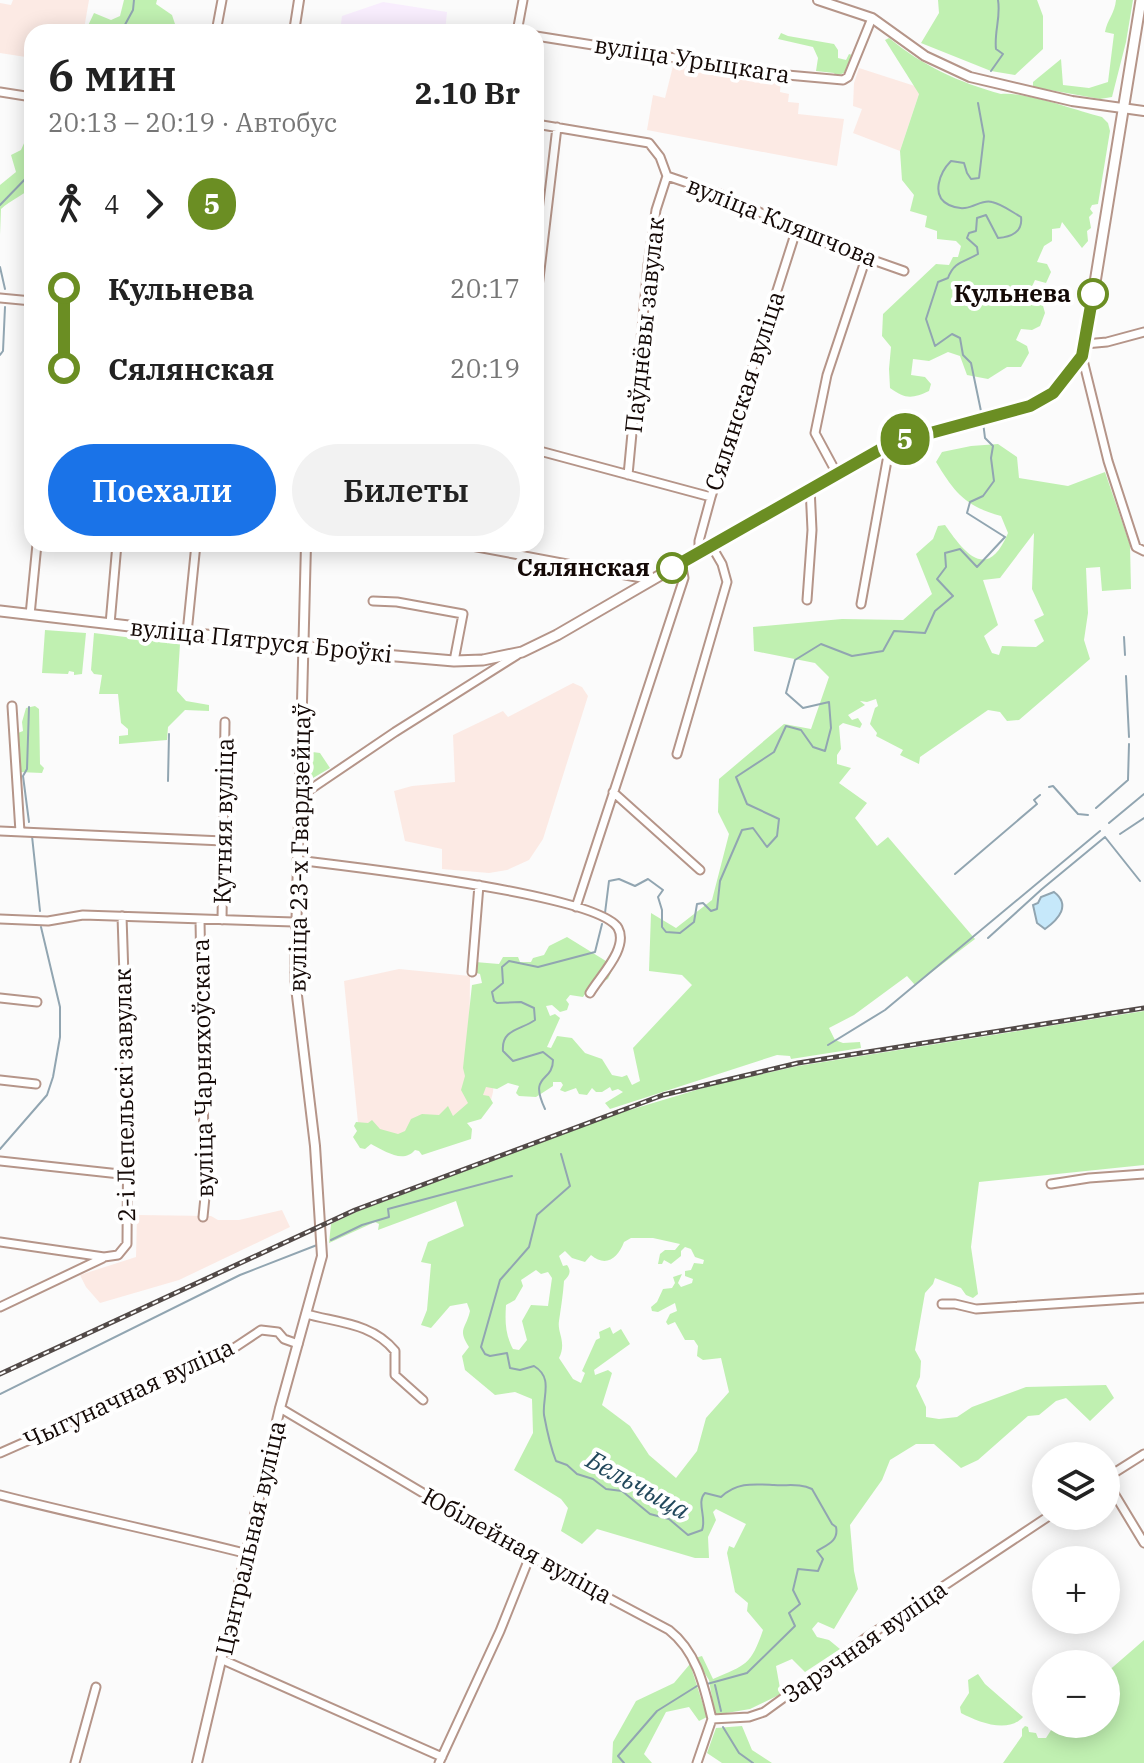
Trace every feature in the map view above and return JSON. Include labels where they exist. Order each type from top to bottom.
[{"type":"main road","points":[[1082,356],[1141,0]]},
{"type":"main road","name":"вуліца Пятруся Броўкі","points":[[0,611],[304,647],[454,661],[483,660],[522,652],[557,635],[836,472],[890,444],[1030,406],[1053,393],[1082,356]]},
{"type":"street","points":[[218,24],[222,0]]},
{"type":"street","points":[[295,24],[299,0]]},
{"type":"street","points":[[518,24],[523,0]]},
{"type":"street","points":[[818,0],[846,4],[872,18],[925,56],[970,77],[1017,90],[1144,111]]},
{"type":"street","name":"вуліца Урыцкага","points":[[544,37],[776,74],[843,80],[848,77],[872,18]]},
{"type":"street","points":[[0,92],[24,96]]},
{"type":"street","name":"вуліца Кляшчова","points":[[544,125],[649,143],[660,157],[667,176],[720,194],[796,231],[904,271]]},
{"type":"street","points":[[544,237],[557,127]]},
{"type":"street","name":"Паўднёвы завулак","points":[[628,475],[648,265],[656,210],[667,176]]},
{"type":"street","name":"Сялянская вуліца","points":[[699,552],[711,497],[796,231]]},
{"type":"street","points":[[836,472],[815,433],[827,375],[866,258]]},
{"type":"street","points":[[0,298],[24,300]]},
{"type":"street","points":[[1085,344],[1107,342],[1144,332]]},
{"type":"street","points":[[1082,356],[1108,461],[1136,547],[1144,551]]},
{"type":"street","points":[[861,604],[890,444]]},
{"type":"street","points":[[544,452],[711,497]]},
{"type":"street","points":[[807,600],[812,530],[810,487]]},
{"type":"street","points":[[677,754],[727,582],[722,564],[711,545]]},
{"type":"street","points":[[30,615],[36,552]]},
{"type":"street","points":[[110,624],[116,552]]},
{"type":"street","points":[[187,633],[195,552]]},
{"type":"street","name":"вуліца 23-х Гвардзейцаў","points":[[306,552],[294,922],[295,979],[315,1146],[323,1246],[306,1314]]},
{"type":"street","points":[[524,552],[652,580]]},
{"type":"street","points":[[576,907],[684,578],[681,562]]},
{"type":"street","points":[[373,601],[397,602],[463,614],[454,661]]},
{"type":"street","name":"вуліца Пятруся Броўкі","points":[[299,797],[522,652]]},
{"type":"street","points":[[12,706],[20,832]]},
{"type":"street","name":"Кутняя вуліца","points":[[222,920],[225,722]]},
{"type":"street","points":[[613,792],[700,870]]},
{"type":"street","points":[[0,831],[223,841]]},
{"type":"street","points":[[297,860],[479,885],[576,907],[609,920],[618,929],[618,950],[590,993]]},
{"type":"street","points":[[472,972],[479,885]]},
{"type":"street","points":[[0,919],[48,921],[83,915],[294,922]]},
{"type":"street","name":"2-і Лепельскі завулак","points":[[104,1257],[118,1255],[127,1244],[129,1175],[122,916]]},
{"type":"street","name":"вуліца Чарняхоўскага","points":[[200,920],[203,1217]]},
{"type":"street","points":[[0,998],[37,1002]]},
{"type":"street","points":[[0,1080],[36,1084]]},
{"type":"street","points":[[0,1161],[129,1175]]},
{"type":"street","points":[[1051,1184],[1144,1174]]},
{"type":"street","points":[[0,1242],[104,1257]]},
{"type":"street","points":[[78,1253],[81,1269]]},
{"type":"street","points":[[0,1307],[104,1257]]},
{"type":"street","points":[[942,1304],[976,1309],[1144,1298]]},
{"type":"street","points":[[306,1314],[358,1325],[381,1336],[395,1351],[395,1375],[423,1400]]},
{"type":"street","name":"Цэнтральная вуліца","points":[[197,1763],[280,1408],[306,1314]]},
{"type":"street","name":"Чыгуначная вуліца","points":[[0,1453],[228,1352],[261,1330],[278,1332],[287,1341],[298,1344]]},
{"type":"street","name":"Юбілейная вуліца","points":[[280,1408],[530,1556],[653,1620],[678,1637],[702,1676],[712,1719]]},
{"type":"street","points":[[1120,1470],[1144,1454]]},
{"type":"street","points":[[0,1495],[248,1554]]},
{"type":"street","points":[[1120,1503],[1144,1543]]},
{"type":"street","name":"Зарэчная вуліца","points":[[712,1719],[749,1717],[764,1712],[870,1635],[1032,1527]]},
{"type":"street","points":[[223,1660],[440,1760],[500,1631],[530,1556]]},
{"type":"street","points":[[75,1763],[96,1687]]},
{"type":"street","points":[[697,1763],[712,1719]]},
{"type":"shaded area","points":[[13,0],[89,0],[84,24],[24,24],[24,57],[0,53],[0,3],[11,5]]},
{"type":"shaded area","points":[[383,2],[447,12],[446,24],[341,24],[342,16]]},
{"type":"shaded area","points":[[674,62],[781,80],[780,92],[789,94],[788,102],[799,103],[798,114],[844,119],[837,166],[647,130],[653,95],[665,98]]},
{"type":"shaded area","points":[[859,68],[921,88],[900,151],[853,133],[862,109],[853,106],[854,83]]},
{"type":"shaded area","points":[[573,683],[582,687],[588,696],[543,839],[529,860],[507,870],[489,873],[442,869],[442,849],[405,841],[394,791],[455,782],[453,735],[503,711],[508,717]]},
{"type":"shaded area","points":[[399,969],[470,976],[469,1080],[494,1079],[493,1092],[489,1108],[383,1141],[358,1123],[344,981]]},
{"type":"shaded area","points":[[282,1210],[290,1227],[179,1280],[100,1303],[80,1275],[136,1257],[137,1215],[211,1216],[218,1220],[239,1220]]},
{"type":"green space","points":[[124,0],[157,0],[156,4],[172,15],[175,24],[89,24],[94,13],[111,20],[120,16]]},
{"type":"green space","points":[[938,0],[1037,0],[1043,16],[1043,49],[1015,75],[991,71],[921,43],[939,13]]},
{"type":"green space","points":[[1116,0],[1133,0],[1112,97],[1100,99],[1033,87],[1033,82],[1061,59],[1063,85],[1089,88],[1108,82],[1114,34],[1105,32]]},
{"type":"green space","points":[[781,33],[834,44],[838,58],[846,60],[849,54],[852,55],[844,73],[836,76],[834,73],[816,71],[818,58],[813,47],[778,39]]},
{"type":"green space","points":[[889,38],[928,65],[970,84],[1102,117],[1110,131],[1098,204],[1090,209],[1093,213],[1089,217],[1091,228],[1087,231],[1088,241],[1082,248],[1062,222],[1060,228],[1052,229],[1052,241],[1044,246],[1037,262],[1047,264],[1051,272],[1046,283],[1035,280],[1029,293],[1042,302],[1045,313],[1040,326],[1032,330],[1021,329],[1016,340],[1027,346],[1029,353],[1021,367],[1007,367],[988,379],[967,375],[960,356],[948,352],[929,361],[913,359],[911,375],[925,377],[931,384],[929,391],[913,396],[904,396],[890,388],[891,347],[882,336],[883,314],[936,264],[949,265],[953,257],[958,257],[961,246],[956,241],[937,239],[937,231],[925,227],[927,216],[910,211],[914,195],[902,180],[900,151],[919,94],[885,40]]},
{"type":"green space","points":[[24,143],[24,193],[1,209],[0,235],[0,185],[16,172],[11,155],[21,150]]},
{"type":"green space","points":[[998,444],[1017,457],[1019,478],[1068,486],[1105,472],[1130,545],[1131,589],[1102,591],[1100,567],[1086,568],[1088,613],[1084,640],[1090,659],[1019,720],[1007,721],[1000,712],[988,710],[920,757],[919,764],[900,755],[903,750],[876,736],[870,724],[878,706],[876,699],[860,701],[865,705],[848,715],[852,720],[858,718],[862,724],[860,728],[843,723],[839,726],[841,749],[837,764],[851,768],[839,783],[867,803],[855,818],[877,846],[888,837],[975,939],[915,985],[907,976],[854,1015],[829,1028],[835,1040],[860,1042],[861,1048],[791,1059],[790,1056],[777,1055],[610,1109],[605,1103],[623,1092],[618,1089],[612,1091],[610,1087],[602,1092],[592,1088],[587,1095],[579,1094],[576,1088],[565,1092],[560,1090],[561,1082],[553,1082],[553,1086],[536,1097],[519,1096],[516,1093],[519,1086],[508,1083],[497,1089],[486,1087],[483,1095],[489,1096],[493,1103],[481,1119],[467,1123],[472,1129],[471,1139],[422,1155],[415,1150],[405,1156],[394,1155],[371,1144],[365,1149],[360,1148],[353,1137],[357,1131],[354,1126],[356,1122],[368,1123],[372,1120],[380,1129],[398,1134],[405,1131],[411,1119],[422,1114],[439,1115],[448,1106],[453,1116],[468,1103],[461,1090],[465,1076],[463,1068],[472,985],[482,983],[480,974],[473,972],[475,962],[499,964],[503,957],[518,957],[520,962],[531,962],[533,958],[544,955],[549,946],[567,937],[614,966],[608,979],[589,988],[583,997],[570,995],[566,1000],[569,1004],[567,1010],[560,1012],[552,1005],[546,1006],[550,1016],[555,1014],[560,1018],[547,1047],[551,1048],[557,1036],[572,1038],[585,1053],[602,1059],[612,1075],[627,1075],[632,1085],[640,1081],[633,1048],[692,985],[682,975],[649,971],[651,913],[676,928],[712,900],[729,834],[718,812],[719,779],[784,724],[811,729],[829,677],[815,663],[754,651],[753,627],[842,619],[903,620],[932,594],[916,554],[933,539],[938,526],[945,525],[960,545],[976,558],[984,560],[992,557],[1008,533],[1001,516],[978,508],[962,497],[936,462],[942,452]],"holes":[[[1034,533],[1032,589],[1044,615],[1034,620],[1044,641],[1036,647],[1002,646],[999,655],[992,653],[984,636],[998,625],[983,580],[1000,578]]]},
{"type":"green space","points":[[45,630],[86,633],[82,674],[74,675],[69,671],[68,674],[42,673]]},
{"type":"green space","points":[[94,633],[180,644],[177,691],[186,701],[209,705],[209,711],[185,710],[168,727],[167,740],[119,744],[119,736],[128,735],[128,729],[121,723],[118,694],[99,694],[102,675],[94,674],[91,670]]},
{"type":"green space","points":[[35,706],[39,709],[40,764],[44,768],[42,773],[19,772],[18,733],[23,731],[26,708]]},
{"type":"green space","points":[[305,751],[320,753],[330,768],[308,781],[304,777]]},
{"type":"green space","points":[[1144,1011],[1144,1165],[979,1182],[971,1247],[978,1294],[973,1298],[961,1288],[935,1278],[925,1293],[915,1350],[921,1361],[916,1386],[926,1407],[926,1417],[957,1417],[972,1407],[1026,1387],[1106,1385],[1114,1398],[1090,1421],[1066,1398],[1056,1401],[1039,1415],[1028,1416],[978,1460],[961,1468],[934,1444],[916,1444],[890,1460],[882,1480],[850,1525],[858,1589],[834,1629],[818,1622],[812,1629],[817,1637],[829,1640],[840,1649],[805,1672],[792,1659],[776,1666],[781,1694],[750,1709],[715,1715],[709,1680],[695,1658],[702,1656],[713,1679],[746,1662],[763,1630],[747,1611],[748,1603],[735,1592],[727,1553],[729,1546],[734,1548],[746,1524],[716,1509],[713,1512],[716,1520],[708,1537],[709,1558],[695,1558],[597,1529],[582,1544],[561,1531],[568,1508],[561,1499],[514,1470],[533,1433],[532,1399],[515,1392],[495,1395],[465,1370],[462,1356],[469,1347],[463,1332],[470,1311],[467,1303],[450,1306],[431,1328],[421,1325],[427,1310],[431,1264],[421,1262],[428,1242],[464,1226],[456,1201],[378,1230],[379,1224],[375,1222],[329,1243],[331,1224],[613,1115],[713,1085],[798,1066]],"holes":[[[631,1238],[653,1238],[680,1244],[675,1250],[665,1250],[660,1254],[658,1264],[664,1260],[671,1264],[681,1256],[685,1247],[691,1249],[695,1257],[704,1260],[703,1264],[694,1263],[691,1270],[685,1271],[685,1276],[693,1279],[692,1283],[681,1287],[678,1283],[682,1274],[673,1277],[675,1283],[672,1288],[663,1289],[651,1307],[652,1311],[658,1312],[675,1303],[677,1311],[670,1314],[666,1322],[668,1325],[675,1322],[685,1340],[694,1340],[698,1346],[697,1356],[703,1360],[721,1358],[729,1392],[706,1418],[697,1451],[676,1478],[649,1455],[630,1426],[602,1405],[612,1373],[608,1370],[595,1375],[594,1370],[630,1344],[621,1329],[613,1334],[610,1327],[599,1332],[600,1338],[596,1340],[582,1371],[585,1373],[581,1383],[573,1379],[559,1358],[564,1281],[570,1272],[559,1256],[565,1251],[572,1258],[585,1262],[591,1255],[606,1261],[615,1257],[624,1242]],[[536,1270],[541,1274],[548,1272],[552,1278],[548,1306],[531,1305],[522,1321],[527,1340],[519,1350],[513,1349],[506,1327],[506,1305],[515,1300],[523,1286],[521,1280]]]},
{"type":"green space","points":[[1144,1640],[1144,1763],[1003,1763],[1022,1736],[1025,1726],[1032,1732],[1032,1738],[1120,1738],[1120,1661]]},
{"type":"green space","points":[[690,1664],[707,1717],[699,1721],[689,1707],[666,1712],[644,1754],[652,1763],[612,1763],[613,1742],[636,1701],[674,1683]]},
{"type":"green space","points":[[978,1674],[1023,1717],[1001,1726],[984,1723],[961,1713],[960,1707],[969,1693],[968,1680]]},
{"type":"green space","points":[[742,1726],[752,1750],[772,1763],[722,1763],[707,1753],[716,1728]]},
{"type":"water","points":[[1054,892],[1062,902],[1061,912],[1045,929],[1037,923],[1033,905],[1041,897]]},
{"type":"waterway","points":[[125,24],[133,10],[134,0]]},
{"type":"waterway","name":"Бельчыца","points":[[991,71],[1003,54],[996,49],[998,0]]},
{"type":"waterway","name":"Бельчыца","points":[[978,103],[984,136],[979,178],[971,179],[964,163],[951,161],[941,177],[940,196],[956,208],[987,201],[996,203],[1021,217],[1021,222],[1015,233],[998,238],[986,215],[977,218],[976,231],[969,233],[967,238],[977,247],[978,254],[957,265],[948,278],[938,282],[926,319],[935,346],[952,334],[960,338],[963,355],[971,363],[982,416]]},
{"type":"waterway","points":[[0,205],[24,180]]},
{"type":"waterway","points":[[0,267],[5,289]]},
{"type":"waterway","points":[[0,355],[3,351],[5,307]]},
{"type":"waterway","name":"Бельчыца","points":[[605,913],[609,881],[619,879],[635,886],[648,879],[663,890],[658,897],[662,927],[666,932],[680,933],[694,922],[697,904],[703,903],[711,911],[717,909],[720,881],[742,830],[753,828],[767,847],[777,836],[779,819],[747,804],[736,777],[774,752],[786,726],[801,730],[813,747],[825,751],[831,728],[829,702],[803,708],[786,693],[795,660],[821,644],[852,656],[883,651],[894,631],[925,633],[935,611],[953,596],[937,579],[946,567],[945,553],[960,549],[977,567],[1005,537],[967,513],[970,502],[983,496],[994,481],[993,446],[985,438],[983,422]]},
{"type":"waterway","points":[[1124,637],[1125,655]]},
{"type":"waterway","points":[[1126,676],[1129,737]]},
{"type":"waterway","points":[[29,707],[27,769],[23,776],[29,822]]},
{"type":"waterway","points":[[168,781],[169,734]]},
{"type":"waterway","points":[[1096,808],[1128,780],[1129,744]]},
{"type":"waterway","points":[[1049,787],[1053,786],[1078,814],[1088,815]]},
{"type":"waterway","points":[[1109,823],[1144,794]]},
{"type":"waterway","points":[[955,874],[1037,804],[1034,800],[1040,795]]},
{"type":"waterway","points":[[1120,834],[1144,818]]},
{"type":"waterway","points":[[828,1045],[885,1010],[1100,831]]},
{"type":"waterway","points":[[32,836],[40,911]]},
{"type":"waterway","points":[[988,938],[1105,837],[1140,881]]},
{"type":"waterway","name":"Бельчыца","points":[[545,1109],[539,1089],[553,1060],[543,1052],[513,1061],[503,1051],[505,1038],[509,1034],[535,1020],[534,1008],[521,1002],[497,1003],[492,992],[503,983],[502,967],[509,961],[538,967],[595,952],[602,924]]},
{"type":"waterway","points":[[0,1149],[47,1095],[53,1077],[60,1037],[60,1007],[41,927]]},
{"type":"waterway","name":"Бельчыца","points":[[561,1154],[570,1186],[537,1215],[529,1247],[500,1280],[481,1347],[490,1356],[507,1353],[510,1368],[520,1370],[534,1366],[544,1376],[544,1415],[556,1461],[606,1489],[622,1491],[650,1514],[669,1519],[688,1535],[702,1530],[701,1501],[705,1493],[721,1497],[739,1486],[752,1484],[798,1485],[812,1489],[836,1527],[834,1539],[817,1551],[823,1559],[818,1571],[798,1569],[793,1590],[800,1604],[789,1613],[795,1626],[747,1673],[707,1684]]},
{"type":"waterway","points":[[331,1240],[362,1225],[389,1217],[388,1209],[512,1176]]},
{"type":"waterway","points":[[0,1394],[240,1275],[317,1245]]},
{"type":"waterway","points":[[715,1685],[721,1711]]},
{"type":"waterway","name":"Бельчыца","points":[[624,1763],[618,1756],[657,1711],[697,1686]]},
{"type":"waterway","points":[[723,1727],[739,1753],[753,1763]]},
{"type":"railway","points":[[0,1374],[355,1210],[663,1095],[798,1063],[1144,1008]]},
{"type":"bus line","name":"5","points":[[672,568],[890,444],[1006,414],[1030,406],[1053,393],[1082,356],[1093,294]]},
{"type":"place","name":"Кульнева","points":[[1093,294]]},
{"type":"place","name":"Сялянская","points":[[672,568]]}]
